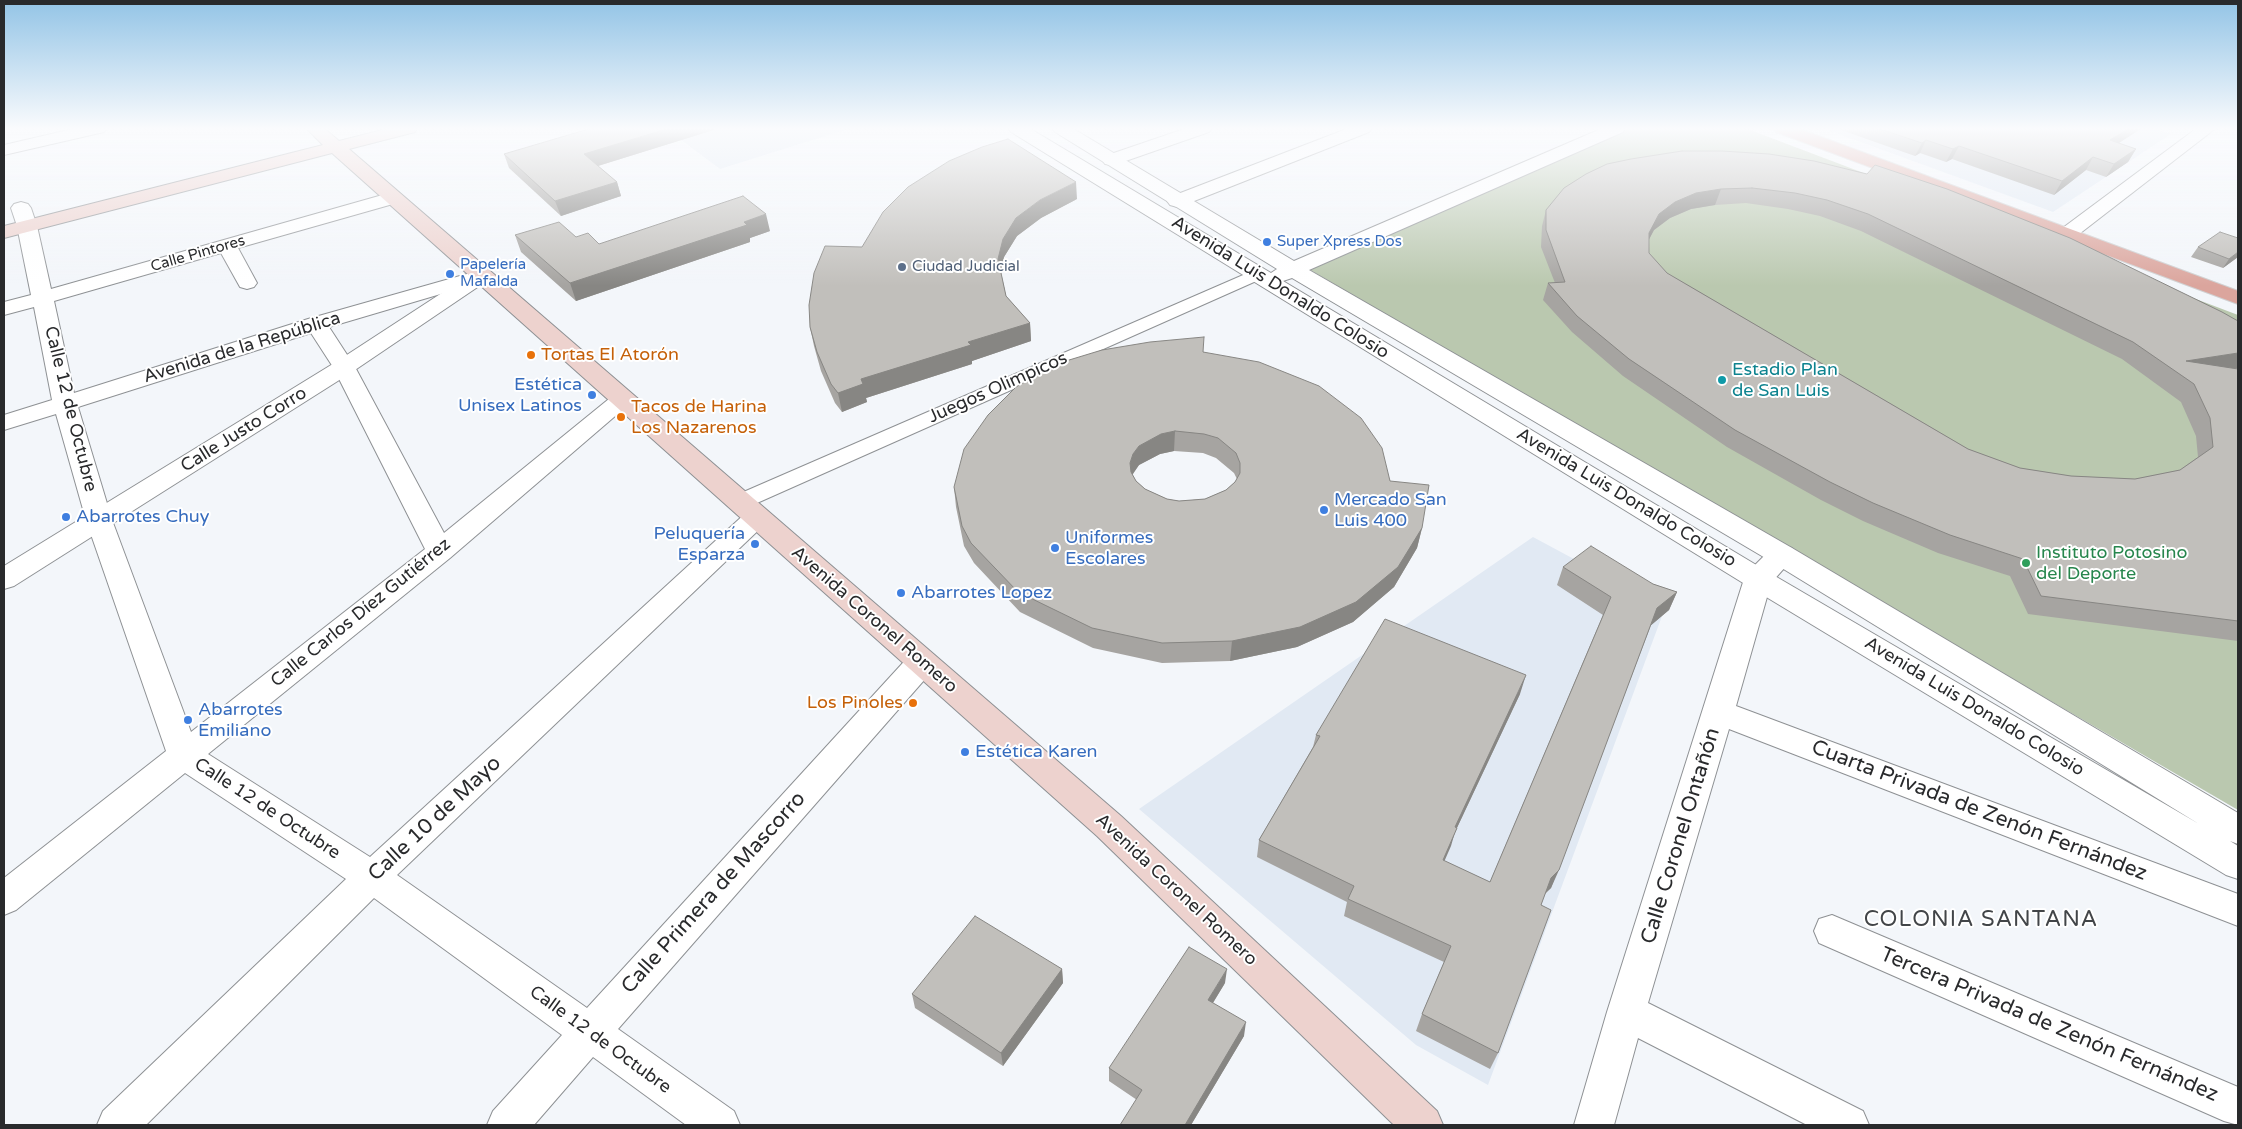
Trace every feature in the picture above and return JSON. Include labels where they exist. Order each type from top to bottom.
[{"type":"main road","points":[[4,232],[23,212],[144,181]]},
{"type":"main road","name":"Avenida Coronel Romero","points":[[373,181],[1109,826],[1423,1125]]},
{"type":"main road","points":[[1932,181],[2238,285]]},
{"type":"main road","points":[[1946,181],[2238,298]]},
{"type":"street","name":"Avenida Luis Donaldo Colosio","points":[[1110,181],[1268,270],[1517,400],[1782,555],[2238,830]]},
{"type":"street","name":"Avenida Luis Donaldo Colosio","points":[[1144,181],[1177,201],[1268,270],[1490,416],[2238,864]]},
{"type":"street","points":[[1177,201],[1229,181]]},
{"type":"street","points":[[1268,270],[1463,181]]},
{"type":"street","points":[[1268,270],[1488,181]]},
{"type":"street","points":[[2072,230],[2137,181]]},
{"type":"street","name":"Calle Pintores","points":[[4,308],[393,198]]},
{"type":"street","name":"Calle 12 de Octubre","points":[[23,212],[65,404],[100,520],[183,755],[372,877],[720,1125]]},
{"type":"street","points":[[227,246],[247,283]]},
{"type":"street","name":"Juegos Olimpicos","points":[[748,510],[1268,270]]},
{"type":"street","name":"Avenida de la República","points":[[4,423],[316,324],[482,276]]},
{"type":"street","name":"Calle Justo Corro","points":[[4,579],[344,367],[482,276]]},
{"type":"street","points":[[316,324],[344,367],[440,551]]},
{"type":"street","name":"Calle Carlos Díez Gutiérrez","points":[[4,899],[440,551],[623,399]]},
{"type":"street","points":[[1490,416],[1517,400]]},
{"type":"street","name":"Calle 10 de Mayo","points":[[117,1125],[748,510]]},
{"type":"street","points":[[1758,578],[1782,555]]},
{"type":"street","name":"Calle Coronel Ontañón","points":[[1594,1125],[1626,1012],[1720,712],[1758,578]]},
{"type":"street","name":"Calle Primera de Mascorro","points":[[507,1125],[922,662]]},
{"type":"street","name":"Cuarta Privada de Zenón Fernández","points":[[1720,712],[2238,910]]},
{"type":"street","name":"Tercera Privada de Zenón Fernández","points":[[1832,931],[2238,1107]]},
{"type":"street","points":[[1626,1012],[1849,1125]]},
{"type":"shaded area","points":[[1967,181],[2100,181],[2053,212]]},
{"type":"shaded area","points":[[1533,537],[1665,608],[1488,1085],[1416,1045],[1139,809]]},
{"type":"green space","name":"Instituto Potosino del Deporte","points":[[1507,181],[1884,181],[2238,315],[2238,810],[1305,267]]},
{"type":"building","points":[[533,181],[617,182],[555,201]]},
{"type":"building","points":[[918,181],[1076,182],[1040,200],[1016,218],[1003,239],[998,259],[1006,296],[1030,323],[968,342],[971,345],[861,379],[863,384],[838,393],[831,384],[817,352],[810,327],[809,305],[814,273],[825,246],[862,247],[883,212],[908,187]]},
{"type":"building","name":"Estadio Plan de San Luis","points":[[1575,181],[1922,181],[2070,238],[2238,321],[2238,353],[2186,361],[2238,369],[2238,621],[2041,596],[2023,559],[1950,535],[1873,503],[1830,482],[1735,430],[1629,359],[1577,316],[1548,283],[1565,282],[1546,230],[1546,210],[1564,188]],"holes":[[[1752,188],[1795,193],[1827,200],[1868,214],[2133,342],[2194,384],[2210,418],[2213,447],[2180,470],[2135,479],[2071,476],[2020,468],[1968,449],[1667,273],[1649,253],[1649,233],[1659,214],[1675,202],[1696,193],[1721,189]]]},
{"type":"building","points":[[743,196],[766,214],[744,222],[747,225],[570,283],[515,235],[559,222],[576,237],[588,233],[599,244]]},
{"type":"building","points":[[2220,232],[2238,238],[2238,252],[2229,259],[2198,247]]},
{"type":"building","name":"Mercado San Luis 400","points":[[1204,337],[1203,352],[1259,362],[1319,386],[1361,418],[1382,448],[1390,481],[1429,485],[1422,528],[1398,567],[1356,602],[1300,627],[1232,641],[1162,643],[1092,628],[1018,592],[971,543],[962,526],[954,487],[964,449],[988,415],[1016,387],[1056,364],[1102,350],[1150,342]],"holes":[[[1175,431],[1204,434],[1218,438],[1236,453],[1240,463],[1240,473],[1235,482],[1226,490],[1205,499],[1179,501],[1167,499],[1145,489],[1136,481],[1131,472],[1130,463],[1133,454],[1139,446],[1161,434]]]},
{"type":"building","points":[[1591,546],[1653,584],[1677,592],[1657,608],[1559,870],[1551,878],[1541,905],[1551,910],[1498,1053],[1422,1014],[1451,946],[1348,899],[1354,886],[1259,840],[1320,736],[1316,735],[1385,619],[1526,675],[1455,827],[1457,828],[1443,860],[1490,882],[1611,597],[1563,567]]},
{"type":"building","points":[[975,916],[1062,969],[1001,1053],[912,994]]},
{"type":"building","points":[[1189,947],[1227,969],[1208,1000],[1246,1022],[1185,1125],[1120,1125],[1142,1090],[1109,1068]]},
{"type":"place","name":"Super Xpress Dos","points":[[1267,242]]},
{"type":"place","name":"Ciudad Judicial","points":[[902,267]]},
{"type":"place","name":"Papelería Mafalda","points":[[450,274]]},
{"type":"place","name":"Tortas El Atorón","points":[[531,355]]},
{"type":"place","name":"Estadio Plan de San Luis","points":[[1722,380]]},
{"type":"place","name":"Estética Unisex Latinos","points":[[592,395]]},
{"type":"place","name":"Tacos de Harina Los Nazarenos","points":[[621,417]]},
{"type":"place","name":"Mercado San Luis 400","points":[[1324,510]]},
{"type":"place","name":"Abarrotes Chuy","points":[[66,517]]},
{"type":"place","name":"Peluquería Esparza","points":[[755,544]]},
{"type":"place","name":"Uniformes Escolares","points":[[1055,548]]},
{"type":"place","name":"Instituto Potosino del Deporte","points":[[2026,563]]},
{"type":"place","name":"Abarrotes Lopez","points":[[901,593]]},
{"type":"place","name":"Los Pinoles","points":[[913,703]]},
{"type":"place","name":"Abarrotes Emiliano","points":[[188,720]]},
{"type":"place","name":"Estética Karen","points":[[965,752]]},
{"type":"district","name":"COLONIA SANTANA","points":[[1981,920]]}]
